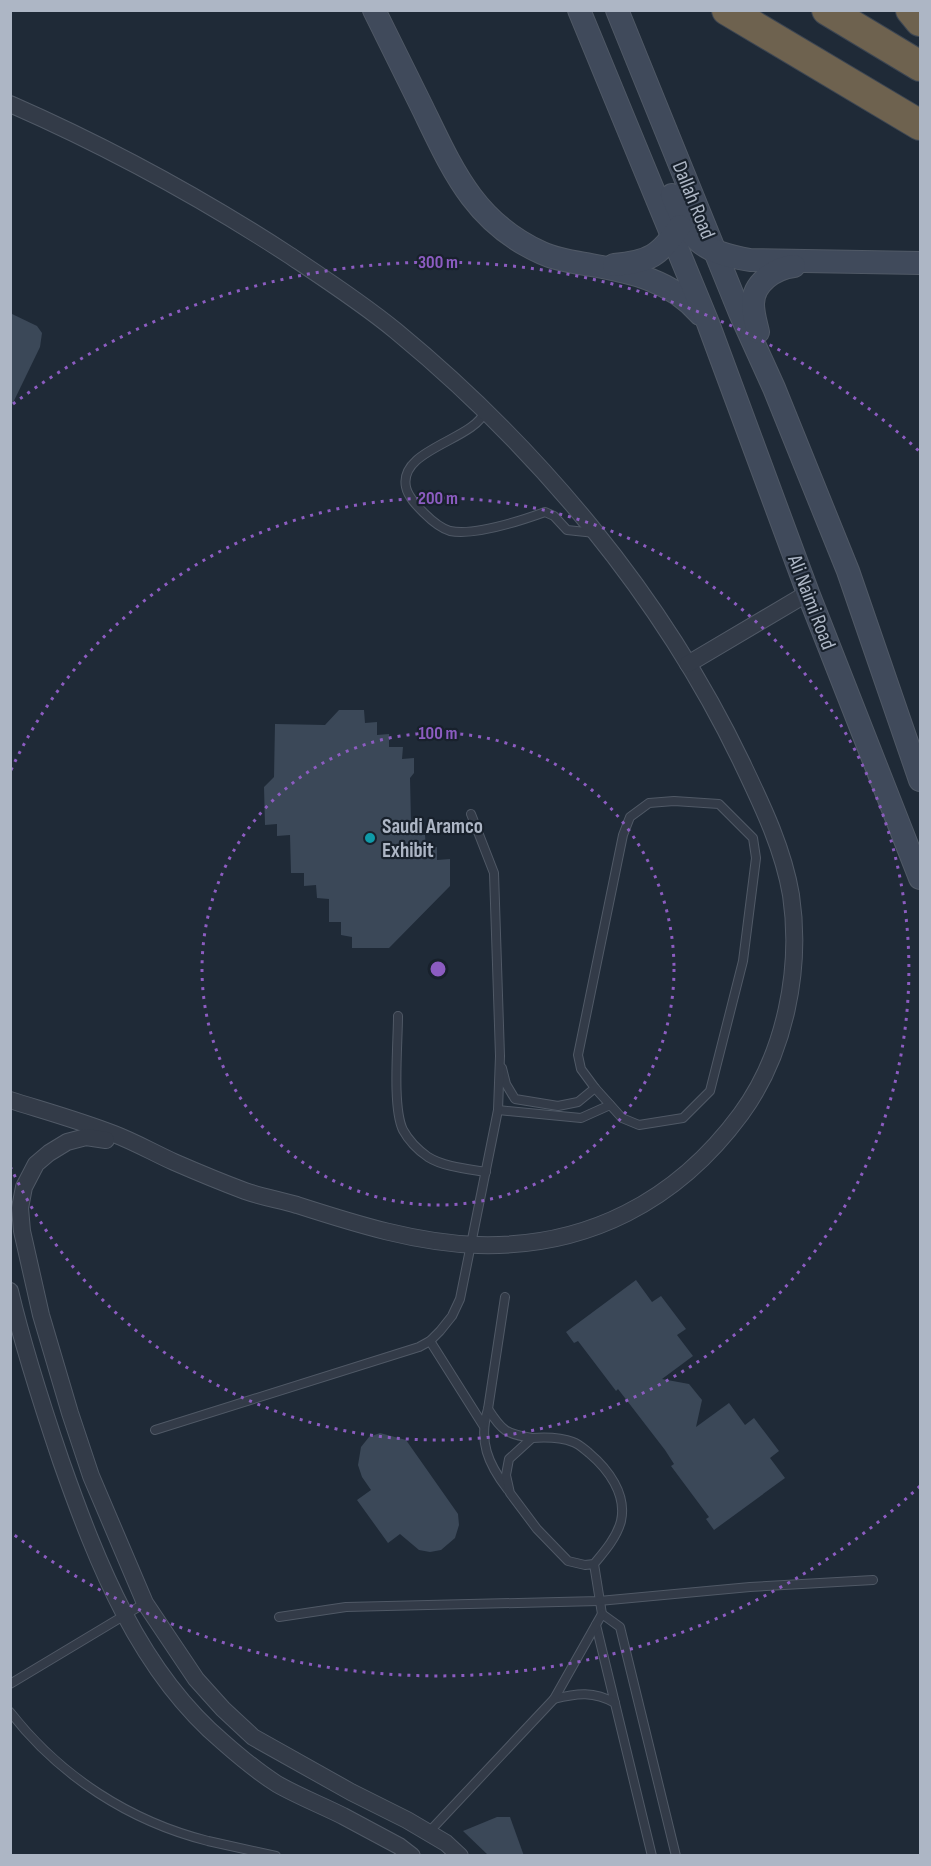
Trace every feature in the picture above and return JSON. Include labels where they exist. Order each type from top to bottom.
[{"type":"highway","points":[[727,10],[821,68],[921,125]]},
{"type":"highway","points":[[828,10],[921,66]]},
{"type":"highway","points":[[911,10],[921,21]]},
{"type":"main road","points":[[374,10],[454,173],[472,199],[492,220],[515,238],[543,254],[650,278],[683,297],[708,323]]},
{"type":"main road","name":"Dallah Road","points":[[617,10],[740,313],[774,388]]},
{"type":"main road","name":"Dallah Road","points":[[580,13],[677,230],[708,323]]},
{"type":"main road","points":[[568,261],[612,265],[650,259],[659,253],[677,230],[688,199],[685,176]]},
{"type":"main road","points":[[677,230],[730,257],[750,260],[921,262]]},
{"type":"main road","points":[[774,388],[753,312],[753,296],[758,287],[767,276],[789,266],[855,261]]},
{"type":"main road","name":"Ali Naimi Road","points":[[708,323],[808,593],[921,878]]},
{"type":"main road","name":"Ali Naimi Road","points":[[774,388],[848,572],[921,780]]},
{"type":"street","points":[[10,104],[74,132],[163,178],[252,231],[328,281],[388,325],[485,411],[562,492],[596,533],[659,620],[717,714],[772,826],[783,860],[791,897],[793,935],[788,1004],[780,1035],[759,1085],[724,1136],[680,1179],[651,1200],[625,1214],[586,1230],[543,1242],[502,1245],[472,1244],[408,1236],[329,1216],[247,1192],[170,1161],[110,1132],[10,1100]]},
{"type":"street","points":[[688,664],[808,593]]},
{"type":"street","points":[[143,1146],[86,1137],[67,1142],[36,1164],[24,1187],[20,1208],[22,1231],[41,1315],[70,1413],[91,1476],[145,1603],[196,1679],[253,1737],[446,1843],[460,1856]]},
{"type":"street","points":[[10,1291],[23,1347],[72,1492],[124,1614],[151,1659],[179,1698],[200,1722],[223,1743],[277,1784],[399,1846],[412,1856]]},
{"type":"lane","points":[[485,411],[475,426],[428,451],[407,473],[405,486],[414,504],[438,525],[450,531],[483,530],[545,513],[554,516],[567,530],[596,533]]},
{"type":"lane","points":[[674,801],[719,804],[753,838],[756,858],[743,962],[710,1091],[683,1118],[639,1125],[622,1118],[610,1105],[581,1069],[579,1055],[623,835],[630,817],[649,803],[674,801]]},
{"type":"lane","points":[[155,1430],[418,1347],[430,1341],[452,1316],[460,1299],[498,1110],[500,1056],[494,873],[471,814]]},
{"type":"lane","points":[[398,1016],[398,1102],[399,1119],[404,1132],[413,1145],[430,1158],[457,1167],[486,1172]]},
{"type":"lane","points":[[500,1056],[506,1084],[515,1099],[558,1106],[578,1102],[595,1088]]},
{"type":"lane","points":[[498,1110],[581,1118],[610,1105]]},
{"type":"lane","points":[[488,1409],[498,1423],[512,1435],[532,1438],[557,1437],[576,1443],[603,1465],[614,1482],[623,1503],[621,1522],[609,1545],[594,1564],[585,1565],[568,1561],[537,1529],[493,1471],[486,1448],[483,1425],[488,1409],[505,1298]]},
{"type":"lane","points":[[430,1341],[483,1425]]},
{"type":"lane","points":[[510,1493],[506,1475],[509,1459],[532,1438]]},
{"type":"lane","points":[[594,1564],[602,1614],[620,1627],[676,1856]]},
{"type":"lane","points":[[279,1617],[346,1607],[599,1601],[750,1587],[873,1580]]},
{"type":"lane","points":[[10,1684],[145,1603]]},
{"type":"lane","points":[[428,1833],[555,1700],[602,1614]]},
{"type":"lane","points":[[596,1624],[652,1856]]},
{"type":"lane","points":[[555,1700],[576,1694],[591,1694],[615,1703]]},
{"type":"lane","points":[[10,1712],[42,1748],[74,1777],[108,1800],[146,1820],[206,1840],[276,1856]]},
{"type":"building","points":[[10,313],[37,326],[42,333],[40,347],[10,409]]},
{"type":"building","points":[[339,710],[364,710],[365,723],[377,722],[377,735],[389,734],[389,747],[403,747],[402,759],[414,758],[414,773],[410,778],[411,822],[414,823],[414,835],[425,835],[426,848],[437,847],[437,860],[450,859],[450,886],[389,948],[352,948],[352,937],[341,935],[341,922],[329,922],[329,899],[317,898],[316,885],[304,886],[304,873],[291,873],[290,835],[277,836],[277,824],[265,825],[264,787],[274,777],[275,724],[325,725]]},
{"type":"building","points":[[636,1280],[652,1302],[661,1296],[686,1329],[677,1335],[693,1356],[662,1379],[689,1384],[702,1400],[696,1427],[729,1403],[745,1425],[754,1418],[779,1451],[770,1458],[785,1478],[714,1530],[706,1519],[709,1517],[671,1466],[674,1464],[665,1450],[578,1341],[574,1343],[566,1332]]},
{"type":"building","points":[[380,1433],[406,1440],[458,1514],[459,1525],[455,1538],[441,1550],[430,1552],[419,1550],[400,1534],[388,1543],[357,1500],[371,1490],[362,1477],[358,1465],[361,1447],[369,1437]]},
{"type":"building","points":[[497,1817],[510,1817],[524,1856],[489,1856],[463,1831]]},
{"type":"place","name":"Saudi Aramco Exhibit","points":[[370,838]]}]
